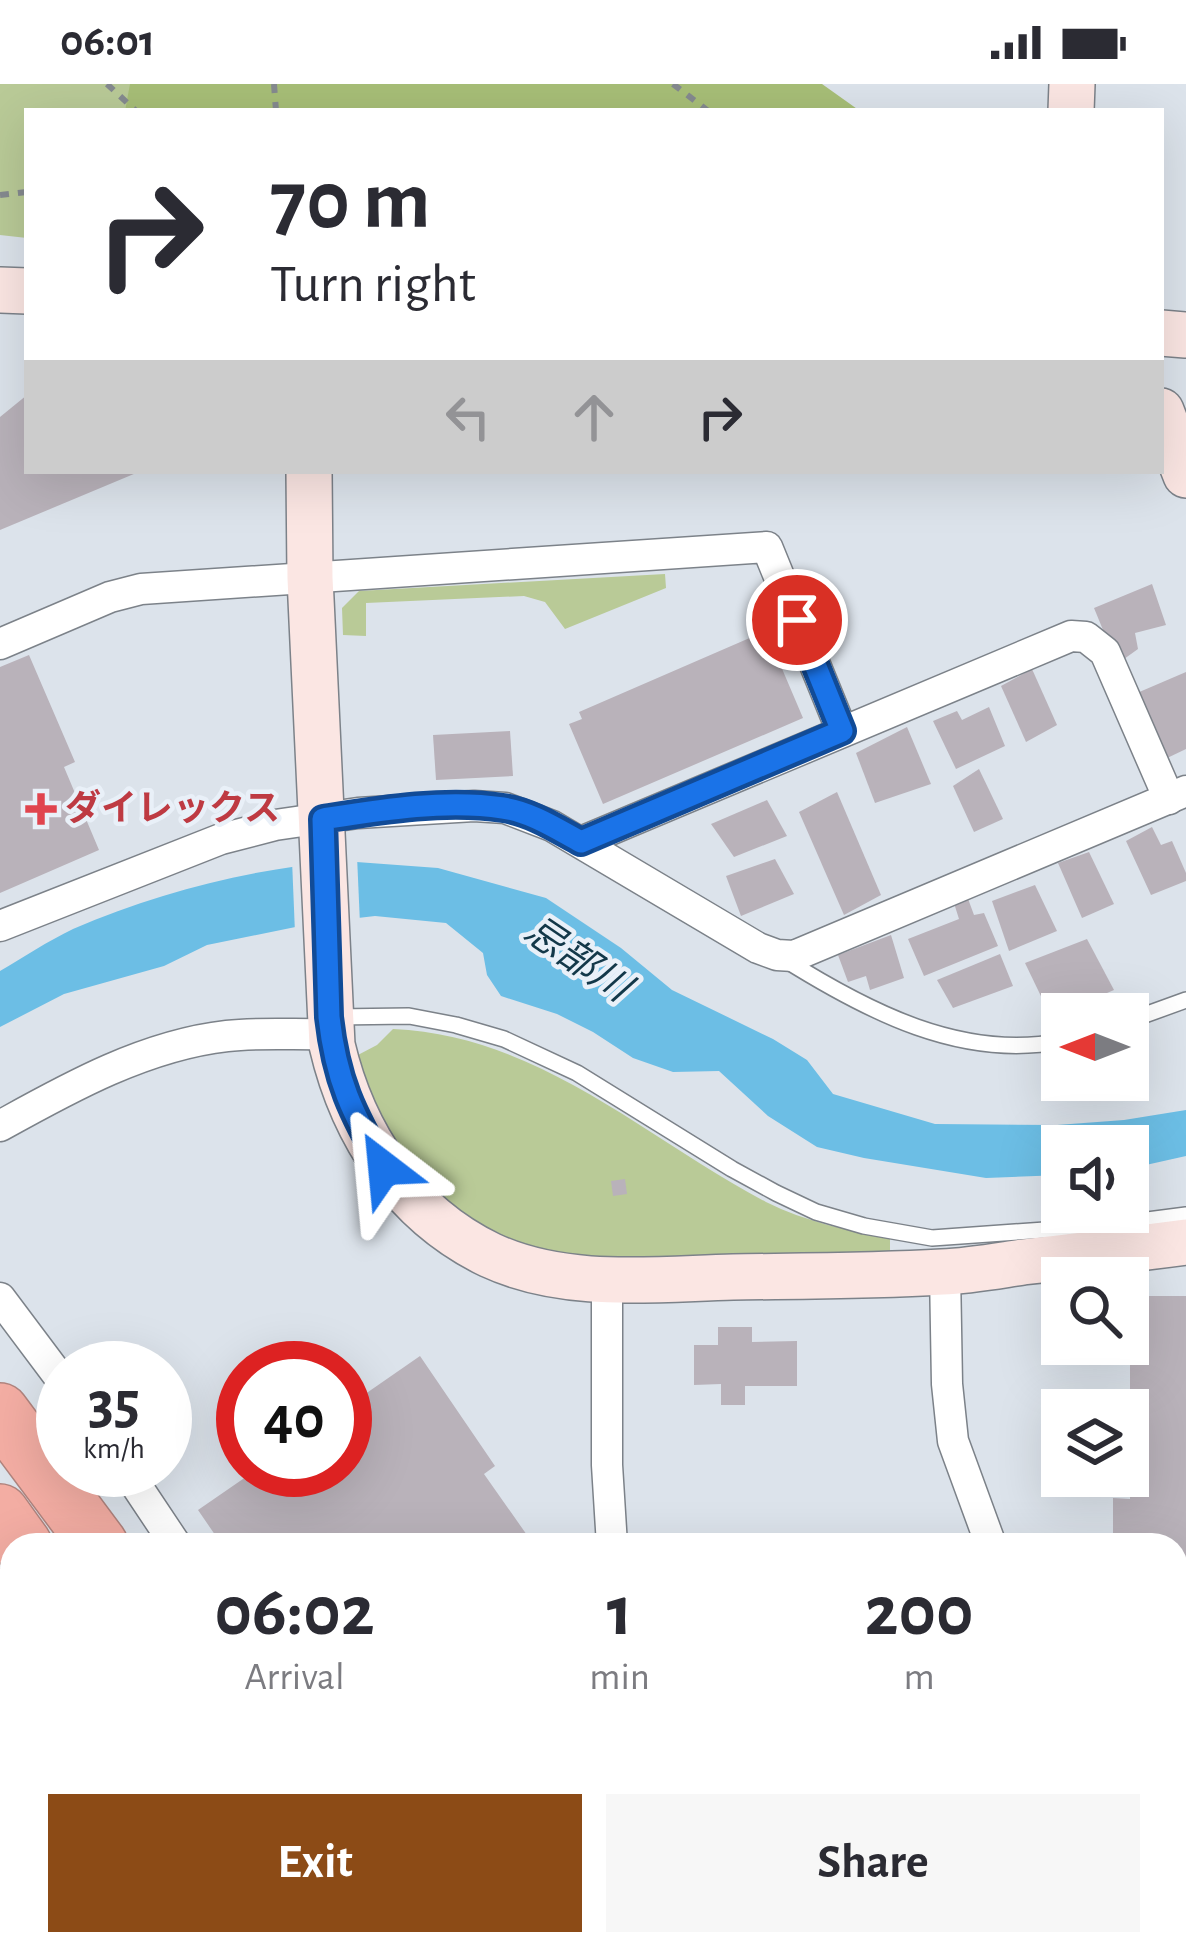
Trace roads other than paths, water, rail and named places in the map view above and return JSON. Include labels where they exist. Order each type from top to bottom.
[{"type":"highway","points":[[0,1412],[90,1533]]},
{"type":"street","points":[[1164,419],[1186,475]]},
{"type":"street","points":[[309,474],[330,1022],[341,1084],[361,1128],[384,1168],[411,1200],[452,1233],[493,1256],[540,1272],[607,1280],[945,1272],[1186,1242]]},
{"type":"street","points":[[0,644],[141,589],[767,547],[842,731]]},
{"type":"street","points":[[0,926],[221,839],[275,825],[324,829],[441,806],[505,808],[581,842],[758,948],[794,956],[1178,795],[1106,652],[1086,637],[1072,636],[581,842]]},
{"type":"street","points":[[0,1126],[121,1066],[180,1046],[330,1022]]},
{"type":"street","points":[[945,1272],[952,1441],[986,1533]]},
{"type":"street","points":[[607,1280],[611,1533]]},
{"type":"street","points":[[0,1298],[36,1346]]},
{"type":"street","points":[[143,1497],[168,1533]]},
{"type":"lane","points":[[777,955],[900,1022],[979,1045],[1041,1042]]},
{"type":"lane","points":[[1149,1013],[1186,1000]]},
{"type":"lane","points":[[330,1022],[409,1016],[504,1039],[577,1073],[776,1193],[816,1212],[864,1226],[932,1238],[1186,1215]]},
{"type":"water","name":"忌部川","points":[[343,861],[438,868],[546,898],[621,948],[672,990],[807,1060],[833,1094],[935,1124],[1057,1125],[1041,1125],[1041,1176],[986,1178],[817,1147],[768,1116],[719,1071],[673,1072],[633,1058],[557,1014],[501,996],[487,975],[483,953],[446,923],[375,916],[207,945],[164,966],[64,994],[0,1027],[0,971],[45,944],[138,904],[274,870]]},
{"type":"water","points":[[1186,1110],[1186,1156],[1149,1164],[1149,1125],[1057,1125]]},
{"type":"place","name":"ダイレックス","points":[[41,809]]}]
